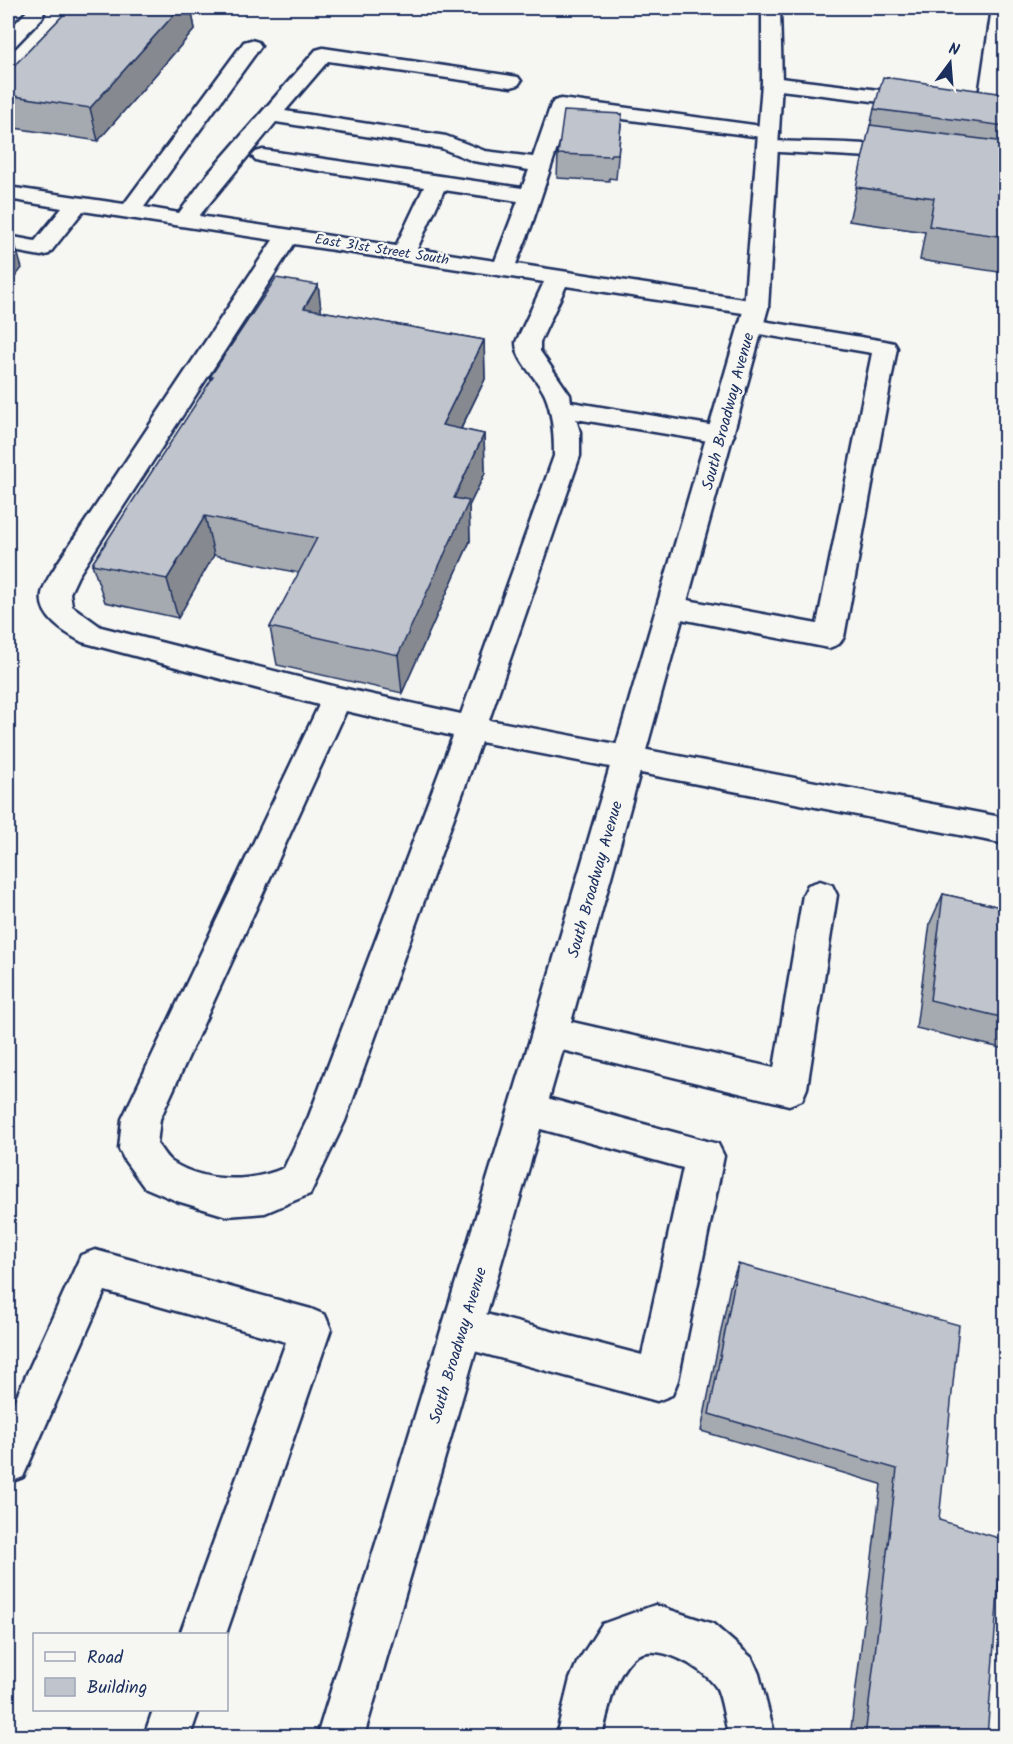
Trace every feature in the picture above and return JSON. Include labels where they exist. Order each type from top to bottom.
[{"type":"main road","name":"South Broadway Avenue","points":[[340,1737],[528,1110],[753,317],[769,140],[772,83],[771,8]]},
{"type":"main road","points":[[772,83],[996,110],[1001,8]]},
{"type":"main road","points":[[8,42],[35,14]]},
{"type":"main road","points":[[129,212],[251,46]]},
{"type":"main road","points":[[185,220],[215,180],[323,54],[511,81]]},
{"type":"main road","points":[[503,268],[531,196],[561,105],[769,140],[926,159]]},
{"type":"main road","points":[[271,115],[446,142],[480,158],[542,165]]},
{"type":"main road","points":[[263,156],[531,196]]},
{"type":"main road","points":[[404,252],[437,182]]},
{"type":"main road","name":"East 31st Street South","points":[[8,193],[559,276],[753,317],[885,348],[829,637],[671,608]]},
{"type":"main road","points":[[8,243],[41,249],[77,204]]},
{"type":"main road","points":[[288,235],[66,571],[56,595],[59,611],[77,627],[92,635],[337,698],[471,728],[1005,831]]},
{"type":"main road","points":[[337,698],[141,1119],[138,1149],[157,1174],[191,1188],[227,1197],[265,1195],[297,1181],[326,1121],[471,728],[567,456],[567,432],[561,408],[548,380],[528,351],[528,342],[559,276]]},
{"type":"main road","points":[[561,408],[721,435]]},
{"type":"main road","points":[[550,1033],[789,1088],[820,896]]},
{"type":"main road","points":[[463,1328],[657,1380],[705,1156],[528,1110]]},
{"type":"main road","points":[[8,1462],[95,1269],[311,1329],[204,1633]]},
{"type":"main road","points":[[579,1737],[593,1679],[618,1640],[655,1628],[697,1640],[736,1674],[752,1737]]},
{"type":"main road","points":[[167,1737],[176,1711]]},
{"type":"building","points":[[70,8],[180,8],[90,108],[8,95],[8,72]]},
{"type":"building","points":[[883,77],[1005,94],[1005,126],[874,109]]},
{"type":"building","points":[[564,111],[622,114],[618,154],[610,156],[558,154]]},
{"type":"building","points":[[870,125],[1005,142],[1005,237],[929,226],[934,198],[856,187]]},
{"type":"building","points":[[276,278],[318,285],[304,308],[484,340],[442,425],[484,434],[454,498],[469,501],[398,655],[270,627],[317,538],[205,516],[167,579],[92,564],[213,377],[210,377]]},
{"type":"building","points":[[943,894],[1005,908],[1005,1018],[930,1000]]},
{"type":"building","points":[[738,1264],[959,1325],[939,1520],[1002,1539],[987,1737],[865,1737],[897,1469],[709,1414]]}]
